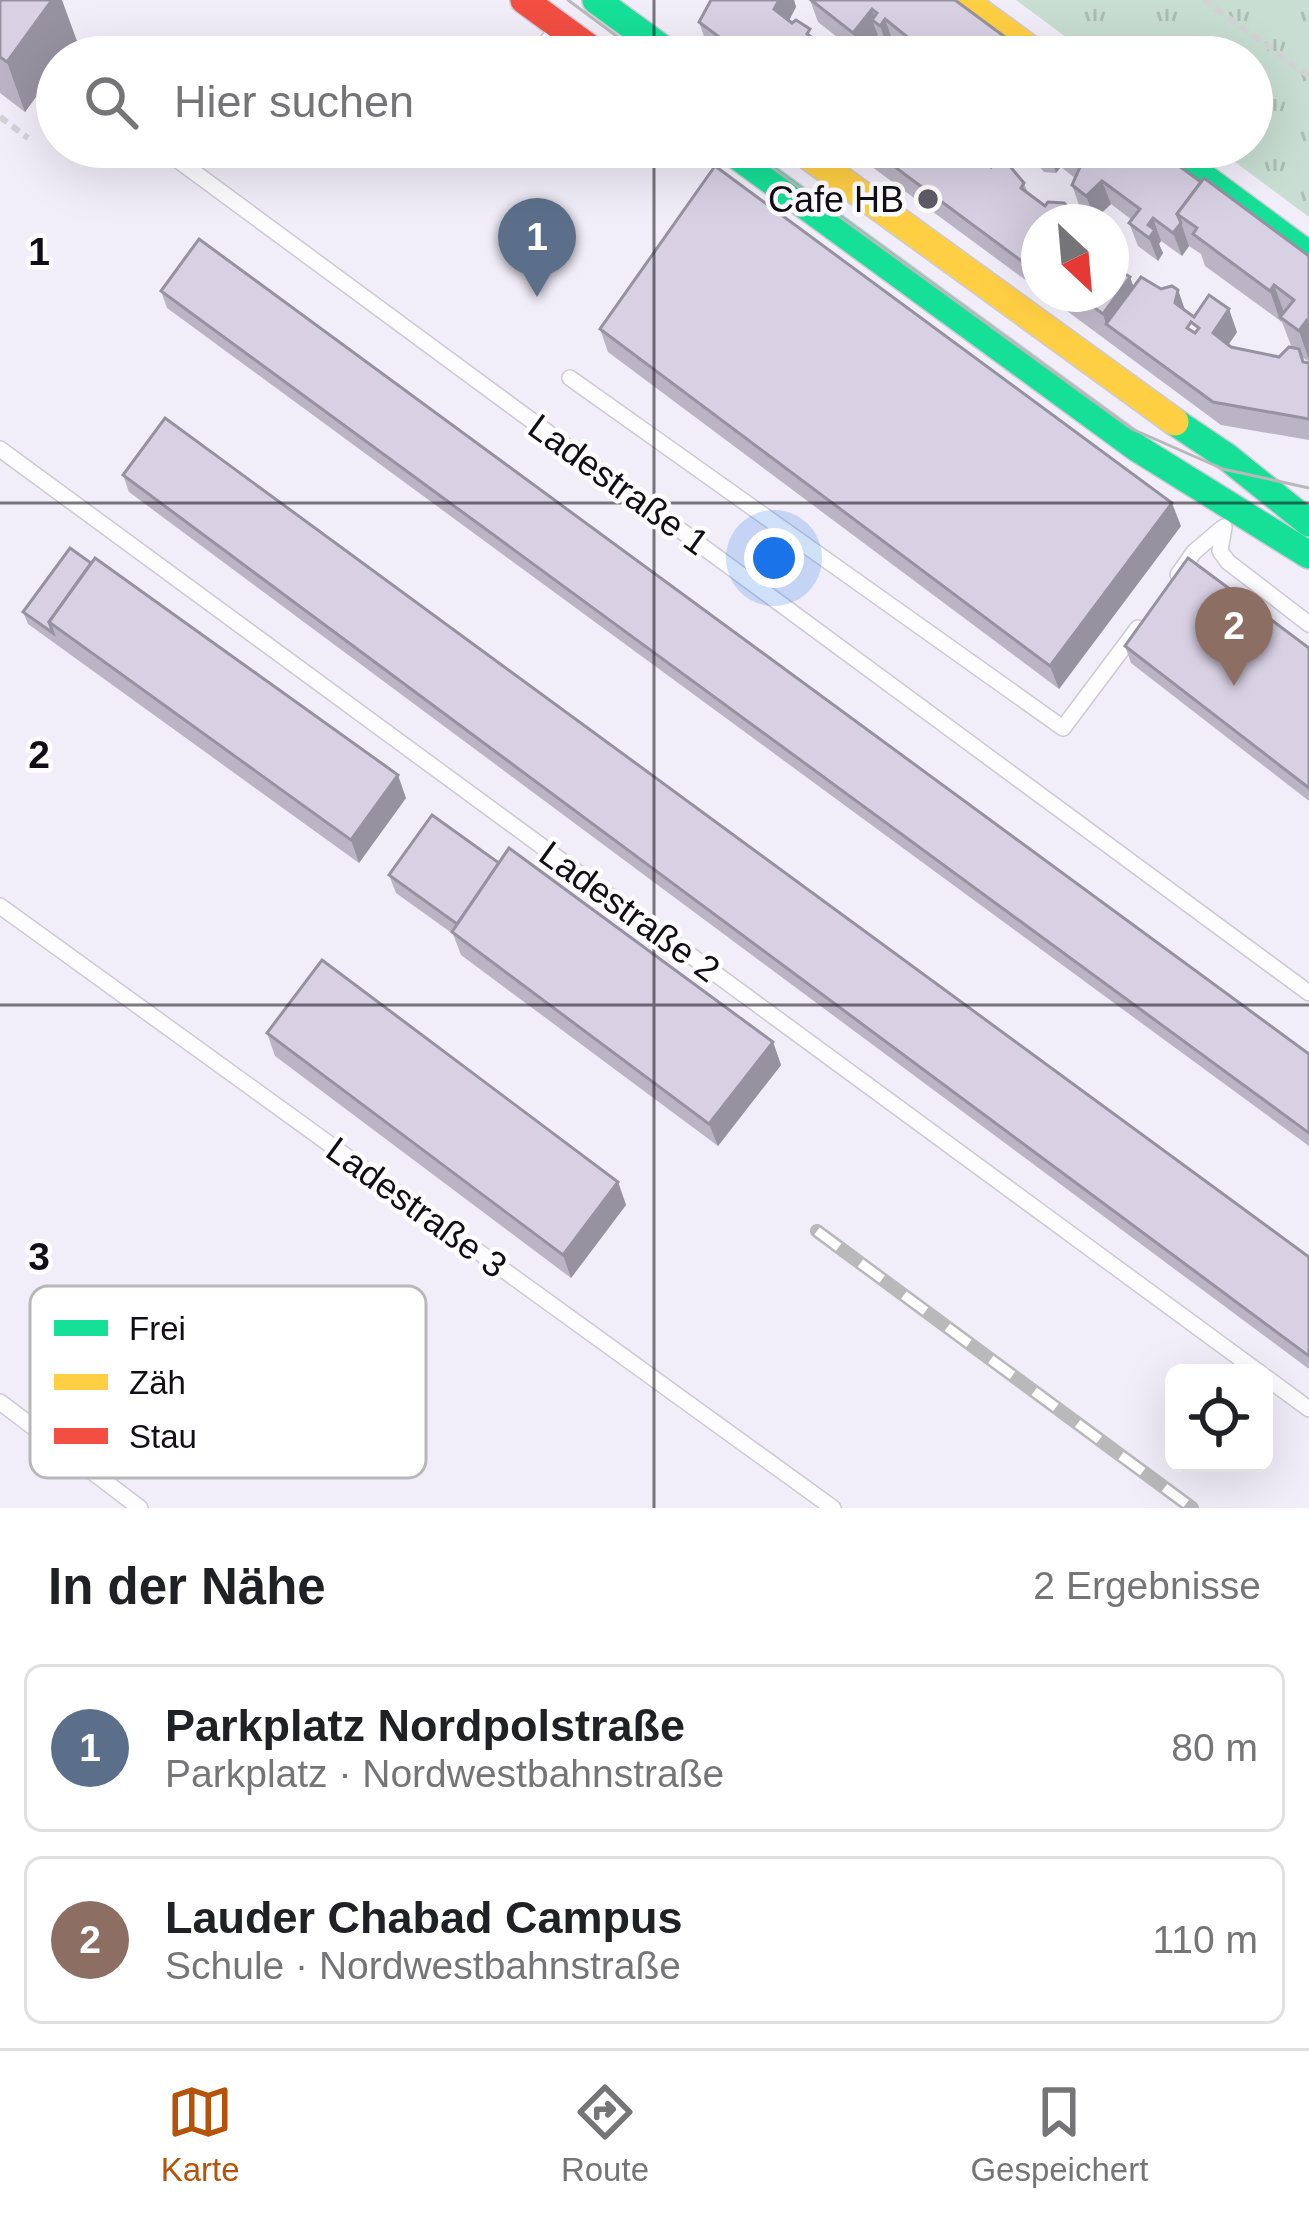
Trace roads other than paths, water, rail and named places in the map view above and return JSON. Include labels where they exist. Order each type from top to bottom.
[{"type":"street","points":[[524,0],[574,36]]},
{"type":"street","points":[[596,0],[645,36]]},
{"type":"street","points":[[963,0],[1012,36]]},
{"type":"street","points":[[754,168],[1232,522],[1309,555]]},
{"type":"street","points":[[825,168],[1135,396],[1227,457],[1309,523]]},
{"type":"street","points":[[1191,168],[1309,255]]},
{"type":"lane","points":[[551,36],[560,25]]},
{"type":"lane","name":"Ladestraße 1","points":[[189,168],[1309,993]]},
{"type":"lane","points":[[570,378],[1064,728],[1155,605]]},
{"type":"lane","name":"Ladestraße 2","points":[[0,448],[1247,1364]]},
{"type":"lane","points":[[1168,587],[1195,552],[1232,522]]},
{"type":"lane","points":[[1232,522],[1220,551],[1228,562],[1309,624]]},
{"type":"lane","name":"Ladestraße 3","points":[[0,906],[833,1508]]},
{"type":"lane","name":"Ladestraße 2","points":[[1273,1383],[1309,1409]]},
{"type":"lane","points":[[0,1402],[30,1425]]},
{"type":"lane","points":[[100,1478],[140,1508]]},
{"type":"tram line","points":[[568,0],[617,36]]},
{"type":"tram line","points":[[773,168],[1132,429],[1223,469],[1309,488]]},
{"type":"railway","points":[[817,1231],[1192,1508]]},
{"type":"place","name":"Cafe HB","points":[[928,199]]},
{"type":"place","name":"Parkplatz Nordpolstraße","points":[[537,297]]},
{"type":"place","name":"Lauder Chabad Campus","points":[[1234,686]]}]
